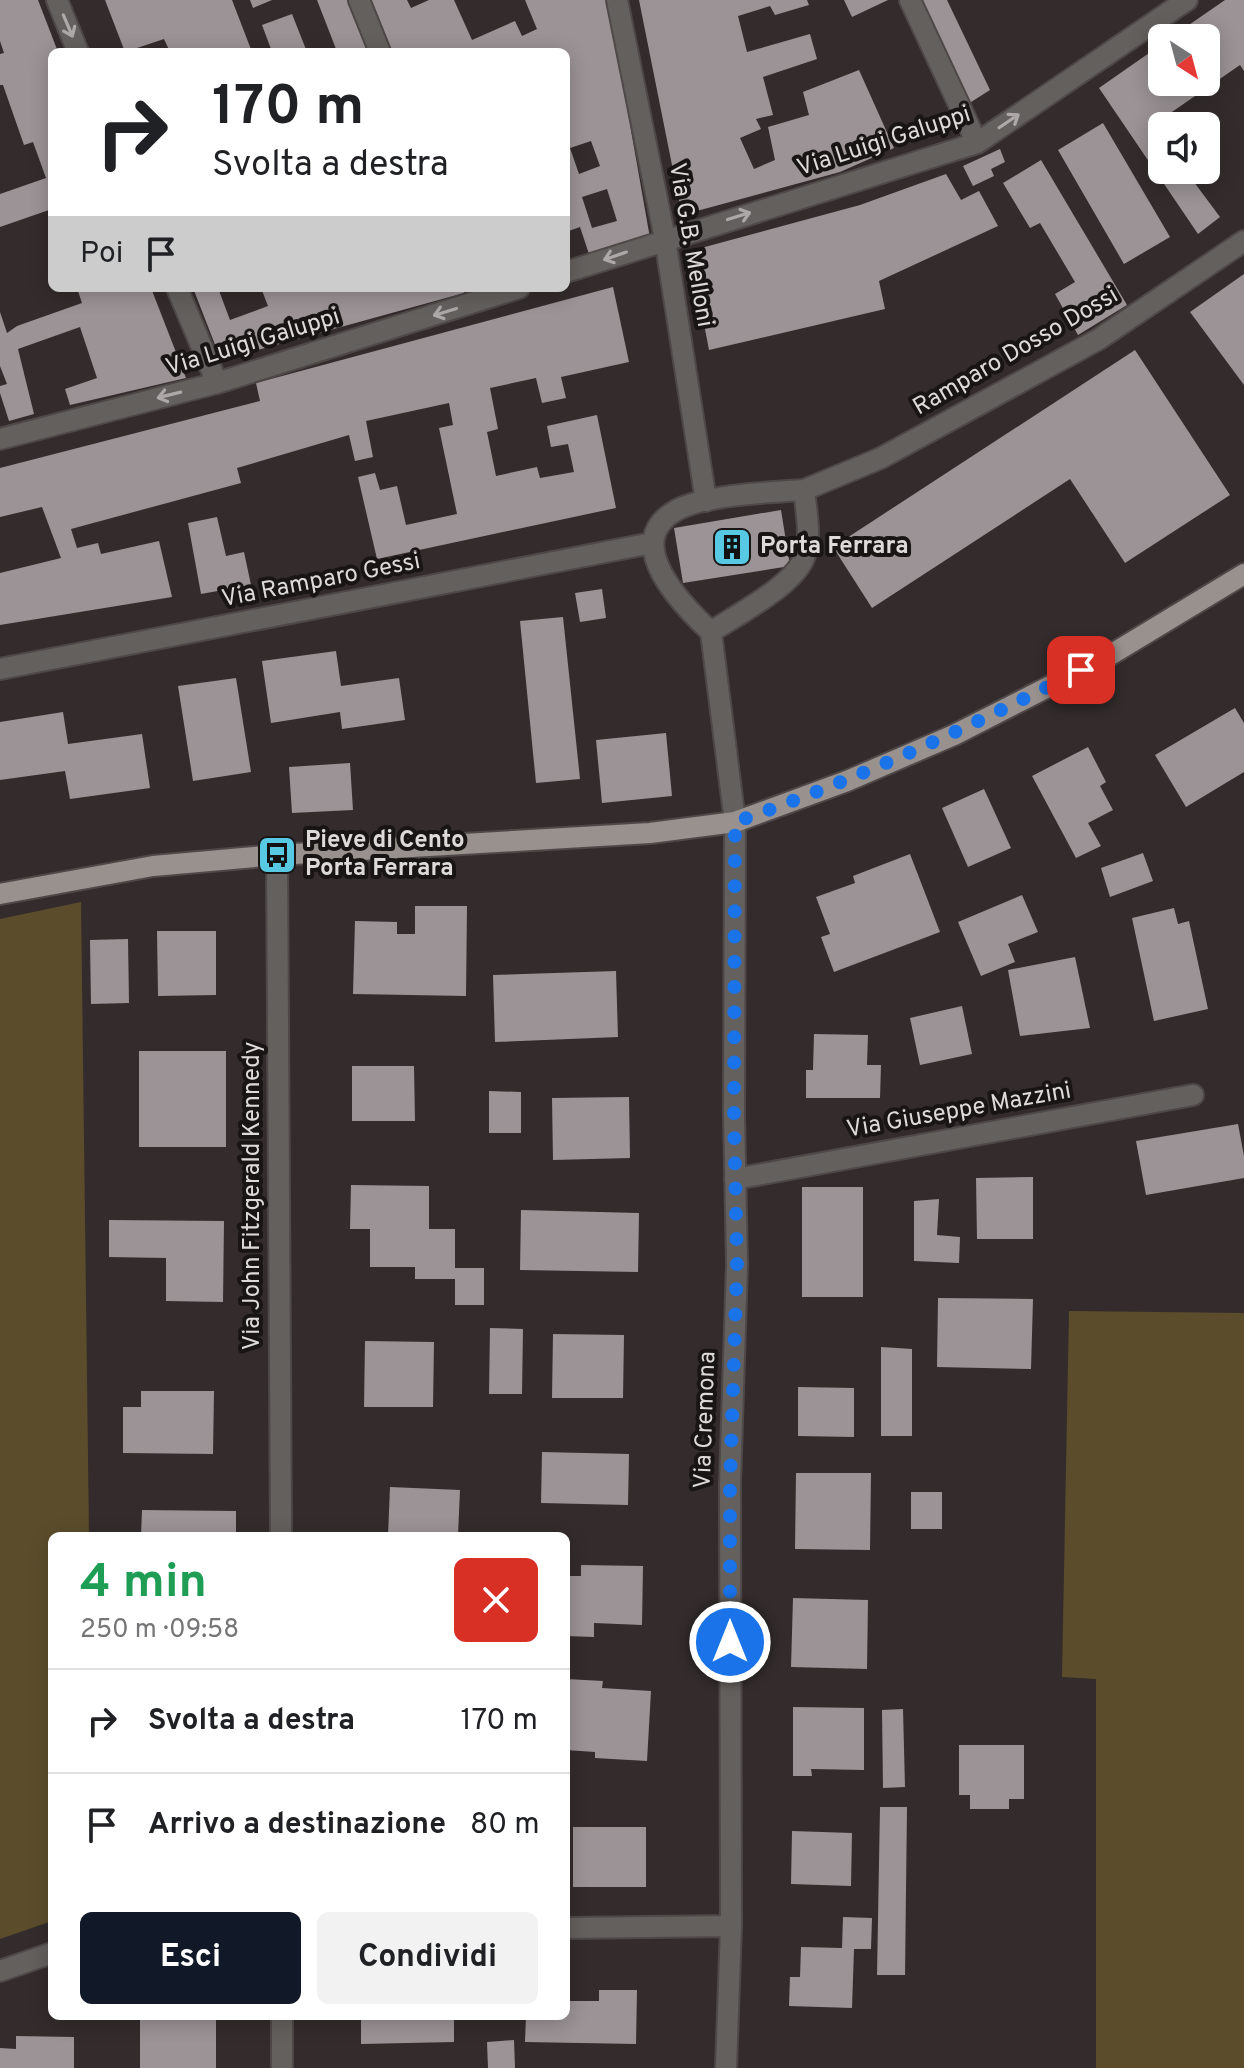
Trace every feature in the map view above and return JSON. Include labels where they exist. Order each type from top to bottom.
[{"type":"main road","points":[[0,894],[153,866],[277,855],[650,833],[735,822],[847,781],[954,735],[1107,657],[1244,574]]},
{"type":"street","points":[[57,0],[76,48]]},
{"type":"street","points":[[359,0],[378,48]]},
{"type":"street","name":"Via G.B. Melloni","points":[[617,0],[665,239],[706,501]]},
{"type":"street","points":[[910,0],[977,143]]},
{"type":"street","name":"Via Luigi Galuppi","points":[[570,271],[977,143],[1187,0]]},
{"type":"street","name":"Ramparo Dosso Dossi","points":[[652,543],[660,522],[677,509],[706,501],[804,490],[881,458],[1099,339],[1244,241]]},
{"type":"street","points":[[179,292],[217,383]]},
{"type":"street","name":"Via Luigi Galuppi","points":[[0,439],[217,383],[476,295]]},
{"type":"street","points":[[711,632],[786,581],[804,559],[807,538],[804,490]]},
{"type":"street","points":[[652,543],[661,572],[676,598],[711,632],[735,822]]},
{"type":"street","name":"Via Ramparo Gessi","points":[[0,669],[652,543]]},
{"type":"street","name":"Via Cremona","points":[[726,2068],[731,1926],[730,1484],[737,1264],[735,822]]},
{"type":"street","name":"Via John Fitzgerald Kennedy","points":[[277,855],[281,1532]]},
{"type":"street","name":"Via Giuseppe Mazzini","points":[[735,1179],[1193,1095]]},
{"type":"street","points":[[570,1928],[731,1926]]},
{"type":"street","points":[[0,1971],[48,1954]]},
{"type":"street","points":[[282,2020],[282,2068]]},
{"type":"shaded area","points":[[81,902],[89,1532],[48,1532],[48,1922],[0,1939],[0,919]]},
{"type":"shaded area","points":[[1069,1311],[1244,1313],[1244,2068],[1096,2068],[1096,1679],[1062,1677]]},
{"type":"building","points":[[0,0],[38,0],[56,48],[48,48],[48,210],[0,227],[0,194],[46,178],[33,142],[24,145],[3,85],[0,85],[0,54],[4,53],[0,41]]},
{"type":"building","points":[[105,0],[232,0],[250,48],[168,48],[164,39],[137,48],[123,48]]},
{"type":"building","points":[[250,0],[272,0],[253,8]]},
{"type":"building","points":[[317,0],[348,0],[367,48],[336,48]]},
{"type":"building","points":[[371,0],[407,0],[411,8],[429,0],[454,0],[472,40],[515,21],[522,36],[537,29],[525,0],[608,0],[650,238],[589,254],[580,227],[570,231],[570,148],[570,48],[389,48]],"holes":[[[591,141],[600,166],[579,174],[570,148]],[[607,189],[617,221],[592,228],[582,197]]]},
{"type":"building","points":[[639,0],[807,0],[809,5],[775,15],[770,6],[738,16],[747,52],[810,34],[817,59],[763,77],[773,115],[756,119],[761,129],[740,138],[754,169],[775,160],[768,127],[809,115],[803,92],[859,70],[894,148],[840,172],[682,215]]},
{"type":"building","points":[[844,0],[888,0],[852,17]]},
{"type":"building","points":[[905,0],[947,0],[990,90],[960,109]]},
{"type":"building","points":[[1225,0],[1244,0],[1244,71],[1240,65],[1220,79],[1220,24],[1190,24]]},
{"type":"building","points":[[292,14],[305,48],[271,48],[262,25]]},
{"type":"building","points":[[1148,54],[1148,96],[1195,96],[1172,112],[1148,112],[1148,160],[1099,88]]},
{"type":"building","points":[[1103,123],[1170,237],[1124,264],[1058,150]]},
{"type":"building","points":[[1000,149],[1005,162],[991,169],[994,176],[973,186],[963,166]]},
{"type":"building","points":[[1041,160],[1127,305],[1078,335],[1055,294],[1075,282],[1040,223],[1030,228],[1003,183]]},
{"type":"building","points":[[946,174],[961,200],[979,191],[998,226],[879,281],[885,309],[709,350],[690,251],[860,205]]},
{"type":"building","points":[[1164,184],[1195,184],[1220,217],[1198,234]]},
{"type":"building","points":[[1244,274],[1244,385],[1190,312]]},
{"type":"building","points":[[613,287],[629,362],[561,377],[566,398],[542,403],[536,378],[490,388],[498,429],[487,432],[496,476],[537,467],[540,478],[574,472],[568,444],[551,447],[547,426],[597,415],[616,508],[377,559],[358,477],[375,473],[380,490],[397,486],[406,525],[457,514],[439,428],[453,425],[449,403],[366,421],[373,457],[355,461],[349,435],[237,468],[241,483],[71,529],[77,548],[98,543],[101,554],[159,541],[172,597],[0,625],[0,573],[61,558],[42,507],[0,517],[0,468],[260,401],[256,383]]},
{"type":"building","points":[[78,292],[153,292],[186,378],[70,405],[65,389],[97,378],[80,327],[18,349],[34,414],[9,421],[0,393],[0,386],[7,384],[0,366],[0,312],[7,333],[17,326],[82,303]]},
{"type":"building","points":[[195,292],[220,292],[230,320],[268,306],[263,292],[464,293],[221,360]]},
{"type":"building","points":[[1135,350],[1230,495],[1125,563],[1070,479],[872,608],[833,547]]},
{"type":"building","name":"Porta Ferrara","points":[[781,510],[790,566],[683,583],[674,528]]},
{"type":"building","points":[[217,517],[226,556],[244,552],[251,585],[201,594],[188,523]]},
{"type":"building","points":[[602,589],[606,618],[580,622],[575,593]]},
{"type":"building","points":[[563,617],[580,779],[536,783],[520,621]]},
{"type":"building","points":[[336,651],[341,686],[399,678],[405,720],[342,729],[340,712],[271,723],[262,661]]},
{"type":"building","points":[[236,678],[251,772],[193,781],[178,686]]},
{"type":"building","points":[[1235,708],[1244,723],[1244,772],[1186,807],[1155,755]]},
{"type":"building","points":[[63,712],[68,744],[142,734],[150,788],[70,799],[65,771],[0,780],[0,722]]},
{"type":"building","points":[[666,733],[672,796],[602,803],[596,740]]},
{"type":"building","points":[[1088,747],[1106,782],[1100,786],[1113,810],[1088,823],[1101,846],[1076,858],[1032,776]]},
{"type":"building","points":[[350,763],[353,810],[292,813],[289,767]]},
{"type":"building","points":[[984,789],[1011,848],[968,867],[942,808]]},
{"type":"building","points":[[1143,853],[1153,881],[1110,897],[1101,868]]},
{"type":"building","points":[[910,854],[940,932],[834,972],[821,937],[830,934],[816,897],[855,883],[853,876]]},
{"type":"building","points":[[1022,895],[1038,932],[1008,944],[1015,962],[981,976],[958,922]]},
{"type":"building","points":[[415,906],[467,906],[466,996],[353,994],[355,921],[397,922],[397,934],[415,934]]},
{"type":"building","points":[[1174,908],[1178,924],[1189,921],[1208,1009],[1154,1021],[1132,918]]},
{"type":"building","points":[[157,931],[216,931],[216,995],[158,996]]},
{"type":"building","points":[[128,939],[129,1003],[91,1004],[90,940]]},
{"type":"building","points":[[1075,957],[1090,1028],[1020,1036],[1008,970]]},
{"type":"building","points":[[616,971],[618,1037],[495,1042],[493,975]]},
{"type":"building","points":[[962,1006],[972,1054],[920,1065],[910,1018]]},
{"type":"building","points":[[814,1034],[868,1035],[867,1065],[881,1065],[880,1098],[806,1098],[806,1070],[813,1070]]},
{"type":"building","points":[[139,1051],[226,1051],[226,1147],[139,1147]]},
{"type":"building","points":[[352,1066],[414,1066],[415,1121],[352,1121]]},
{"type":"building","points":[[489,1091],[521,1092],[521,1133],[489,1133]]},
{"type":"building","points":[[629,1097],[630,1158],[553,1160],[552,1098]]},
{"type":"building","points":[[1238,1124],[1244,1156],[1244,1178],[1146,1195],[1136,1141]]},
{"type":"building","points":[[1033,1177],[1033,1239],[977,1239],[976,1178]]},
{"type":"building","points":[[351,1185],[429,1186],[429,1229],[455,1229],[455,1268],[484,1268],[484,1305],[455,1305],[455,1279],[415,1279],[415,1267],[370,1267],[370,1229],[350,1229]]},
{"type":"building","points":[[802,1187],[863,1187],[863,1297],[802,1297]]},
{"type":"building","points":[[939,1199],[937,1235],[960,1237],[959,1263],[914,1261],[914,1201]]},
{"type":"building","points":[[521,1210],[639,1213],[638,1272],[520,1270]]},
{"type":"building","points":[[109,1220],[224,1221],[223,1302],[166,1301],[166,1258],[109,1257]]},
{"type":"building","points":[[938,1298],[1033,1299],[1031,1369],[937,1367]]},
{"type":"building","points":[[490,1328],[523,1329],[522,1394],[489,1394]]},
{"type":"building","points":[[553,1334],[624,1335],[623,1398],[552,1398]]},
{"type":"building","points":[[365,1341],[434,1342],[433,1407],[364,1407]]},
{"type":"building","points":[[881,1347],[912,1349],[912,1436],[881,1436]]},
{"type":"building","points":[[798,1387],[854,1388],[854,1437],[798,1436]]},
{"type":"building","points":[[141,1391],[214,1391],[213,1454],[123,1453],[123,1407],[141,1407]]},
{"type":"building","points":[[542,1452],[629,1454],[628,1505],[541,1503]]},
{"type":"building","points":[[796,1473],[871,1473],[870,1550],[795,1549]]},
{"type":"building","points":[[390,1487],[460,1490],[458,1532],[388,1532]]},
{"type":"building","points":[[911,1492],[942,1492],[942,1529],[911,1529]]},
{"type":"building","points":[[142,1510],[236,1511],[236,1532],[141,1532]]},
{"type":"building","points":[[581,1565],[643,1566],[642,1625],[594,1623],[594,1637],[570,1636],[570,1576],[581,1576]]},
{"type":"building","points":[[793,1598],[868,1600],[867,1669],[791,1667]]},
{"type":"building","points":[[570,1679],[603,1681],[602,1688],[651,1691],[647,1761],[595,1758],[595,1752],[570,1750]]},
{"type":"building","points":[[793,1707],[864,1708],[864,1770],[811,1769],[812,1776],[793,1776]]},
{"type":"building","points":[[903,1709],[905,1787],[883,1788],[882,1710]]},
{"type":"building","points":[[959,1745],[1024,1745],[1024,1799],[1009,1799],[1009,1809],[970,1809],[970,1795],[959,1795]]},
{"type":"building","points":[[880,1807],[907,1807],[905,1975],[877,1975]]},
{"type":"building","points":[[573,1827],[646,1827],[646,1887],[573,1887]]},
{"type":"building","points":[[792,1831],[852,1833],[851,1886],[791,1884]]},
{"type":"building","points":[[843,1917],[872,1918],[871,1949],[854,1949],[852,2008],[789,2006],[790,1977],[800,1977],[801,1947],[842,1948]]},
{"type":"building","points":[[599,1990],[637,1990],[636,2044],[525,2042],[526,2020],[570,2020],[570,2001],[599,2001]]},
{"type":"building","points":[[140,2020],[216,2020],[216,2068],[140,2068]]},
{"type":"building","points":[[361,2020],[454,2020],[454,2042],[361,2044]]},
{"type":"building","points":[[16,2036],[74,2037],[74,2068],[0,2068],[0,2048],[16,2049]]},
{"type":"building","points":[[514,2040],[515,2068],[488,2068],[487,2042]]},
{"type":"place","name":"Porta Ferrara","points":[[732,547]]},
{"type":"place","name":"Pieve di Cento Porta Ferrara","points":[[277,855]]},
{"type":"route","points":[[730,1642],[730,1484],[737,1264],[735,822],[847,781],[954,735],[1081,670]]}]
